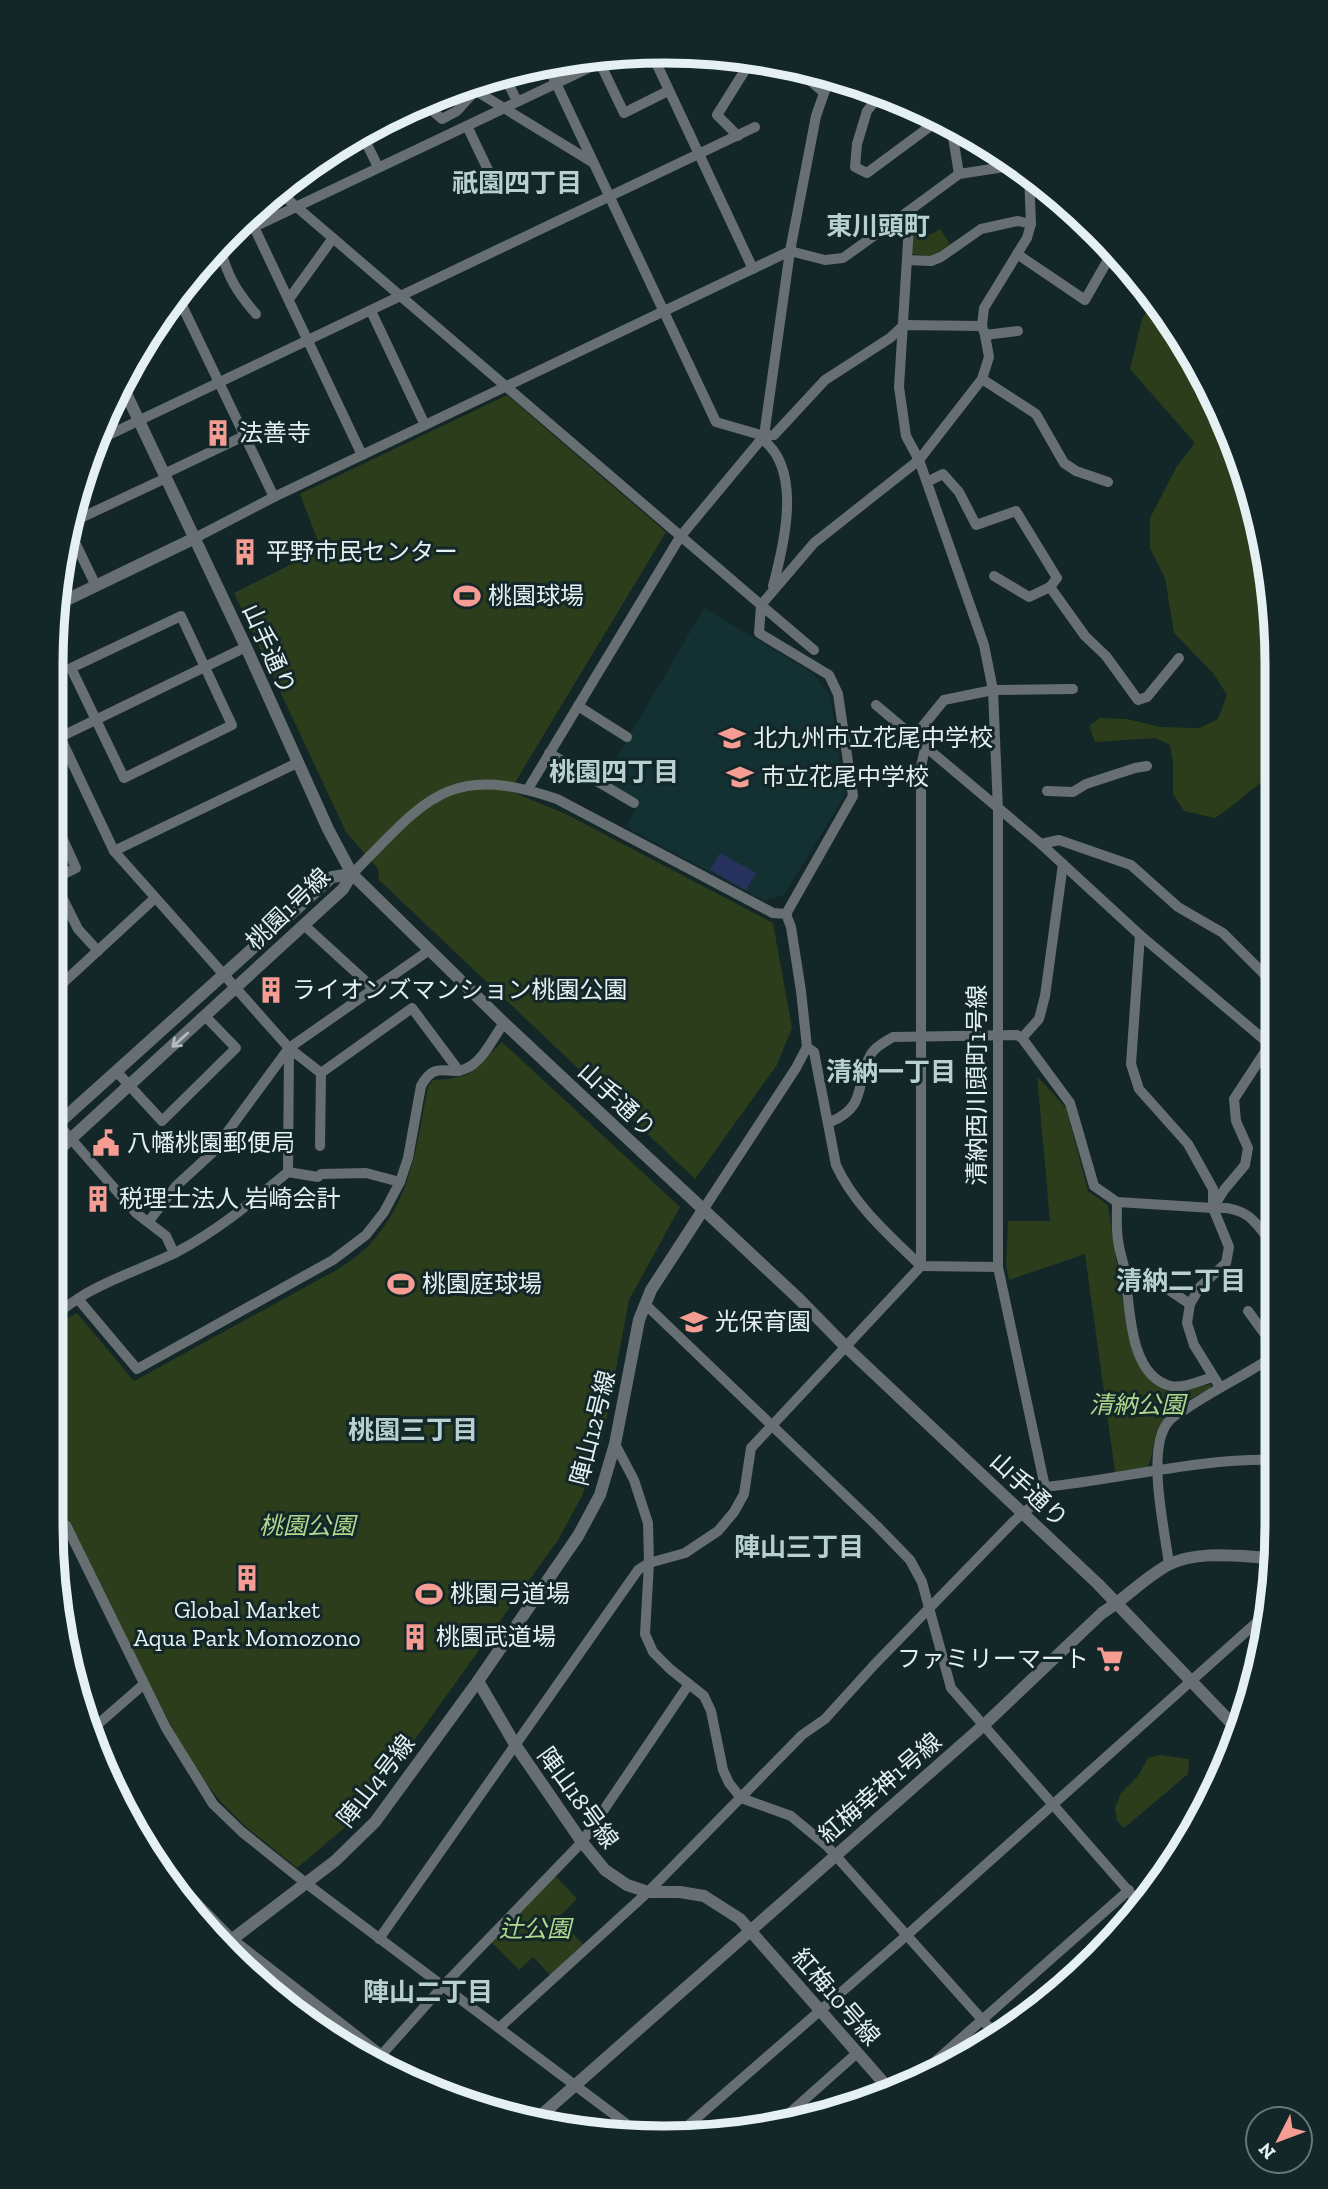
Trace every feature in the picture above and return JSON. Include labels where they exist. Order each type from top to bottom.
[{"type":"street","points":[[656,63],[752,269]]},
{"type":"street","points":[[602,66],[624,113],[668,91]]},
{"type":"street","points":[[248,231],[588,68]]},
{"type":"street","points":[[738,136],[717,115],[746,69]]},
{"type":"street","points":[[552,74],[716,422],[763,437],[771,445],[788,483],[784,545],[772,590]]},
{"type":"street","points":[[811,81],[823,92]]},
{"type":"street","points":[[508,83],[517,101]]},
{"type":"street","points":[[528,789],[680,537],[763,437],[790,251],[826,85]]},
{"type":"street","points":[[478,93],[592,162]]},
{"type":"street","points":[[435,113],[442,119],[457,111],[465,97]]},
{"type":"street","points":[[874,102],[867,111],[855,167],[867,173],[931,126]]},
{"type":"street","points":[[467,126],[490,174]]},
{"type":"street","points":[[109,435],[755,127]]},
{"type":"street","points":[[953,137],[958,174]]},
{"type":"street","points":[[366,143],[378,167]]},
{"type":"street","points":[[67,600],[274,497],[790,251],[825,260],[844,258],[958,174],[1003,167]]},
{"type":"street","points":[[786,914],[853,796],[838,694],[828,675],[759,633],[761,605],[814,542],[919,460],[982,379],[989,357],[984,331],[984,308],[1027,238],[1031,224],[1030,187]]},
{"type":"street","points":[[286,197],[814,650]]},
{"type":"street","name":"清納西川頭町1号線","points":[[910,210],[898,387],[906,436],[919,460],[984,645],[993,690],[998,810],[998,1267],[1045,1487]]},
{"type":"street","points":[[907,260],[931,261],[941,257],[981,229],[1018,221],[1031,224]]},
{"type":"street","points":[[254,228],[362,455]]},
{"type":"street","points":[[289,299],[333,238]]},
{"type":"street","points":[[1017,254],[1085,300],[1108,260]]},
{"type":"street","points":[[223,256],[225,270],[237,292],[256,314]]},
{"type":"street","points":[[182,305],[274,497]]},
{"type":"street","points":[[371,311],[425,425]]},
{"type":"street","points":[[763,437],[774,435],[825,380],[891,338],[904,325],[1018,331]]},
{"type":"street","points":[[982,379],[1036,414],[1064,463],[1076,471],[1108,482]]},
{"type":"street","name":"山手通り","points":[[127,395],[246,647],[297,763],[352,874],[428,951],[799,1299],[845,1346],[1118,1604],[1231,1723]]},
{"type":"street","points":[[81,518],[244,436]]},
{"type":"street","points":[[927,482],[943,474],[960,492],[976,525],[1016,511],[1057,579],[1049,587],[1028,597],[994,576]]},
{"type":"street","points":[[76,542],[96,586]]},
{"type":"street","points":[[1049,587],[1138,700],[1147,697],[1179,658]]},
{"type":"street","points":[[181,616],[205,667],[232,725],[124,778],[71,668],[181,616]]},
{"type":"street","points":[[63,735],[246,647]]},
{"type":"street","points":[[914,737],[944,700],[993,690],[1073,690]]},
{"type":"street","points":[[876,705],[1041,844],[1140,934],[1265,1040]]},
{"type":"street","points":[[578,706],[627,737]]},
{"type":"street","points":[[379,1939],[638,1570],[649,1563],[685,1553],[718,1531],[734,1512],[744,1494],[751,1448],[921,1266],[921,767],[925,748]]},
{"type":"street","points":[[63,753],[114,851],[289,1048],[321,1073]]},
{"type":"street","points":[[550,753],[634,803]]},
{"type":"street","points":[[114,851],[297,763]]},
{"type":"street","points":[[1047,791],[1073,792],[1086,784],[1147,766]]},
{"type":"street","points":[[352,874],[430,800],[465,784],[488,783],[528,789],[556,799],[773,913],[786,914]]},
{"type":"street","points":[[63,839],[76,868],[63,874]]},
{"type":"street","points":[[1041,844],[1059,840],[1131,865],[1178,907],[1223,933],[1265,975]]},
{"type":"street","points":[[1022,1038],[1039,1019],[1045,996],[1063,864]]},
{"type":"street","name":"桃園1号線","points":[[63,1146],[343,889],[352,874]]},
{"type":"street","name":"桃園1号線","points":[[63,1119],[331,877],[352,874]]},
{"type":"street","points":[[63,983],[155,898]]},
{"type":"street","points":[[63,899],[78,929],[98,951]]},
{"type":"street","points":[[703,1210],[807,1047],[791,927],[786,914]]},
{"type":"street","points":[[304,925],[374,989]]},
{"type":"street","points":[[1140,934],[1131,1064],[1139,1089],[1188,1144],[1213,1189],[1213,1208],[1229,1247],[1226,1263],[1200,1287],[1190,1304],[1187,1323],[1194,1345],[1220,1387]]},
{"type":"street","points":[[149,1221],[176,1186],[212,1153],[289,1048],[428,951]]},
{"type":"street","points":[[321,1073],[412,1007],[459,1071]]},
{"type":"street","points":[[116,1071],[162,1121],[236,1048],[206,1017]]},
{"type":"street","points":[[78,1299],[137,1369],[334,1259],[366,1235],[384,1212],[400,1182],[408,1158],[421,1086],[427,1076],[435,1070],[459,1071],[470,1067],[504,1023]]},
{"type":"street","points":[[830,1122],[844,1116],[854,1107],[870,1056],[879,1045],[893,1037],[1017,1035],[1070,1103],[1094,1186],[1116,1202],[1238,1209],[1257,1224],[1265,1235]]},
{"type":"street","points":[[807,1047],[814,1052],[830,1122],[836,1165],[843,1180],[874,1220],[921,1266],[998,1267]]},
{"type":"street","points":[[288,1172],[289,1048]]},
{"type":"street","points":[[1213,1208],[1245,1165],[1248,1148],[1236,1121],[1234,1098],[1265,1056]]},
{"type":"street","points":[[320,1146],[321,1073]]},
{"type":"street","points":[[63,1133],[71,1138],[136,1213],[166,1236],[174,1253]]},
{"type":"street","points":[[63,1308],[146,1264],[174,1253],[251,1203],[288,1172],[318,1177],[321,1174],[366,1173],[400,1182]]},
{"type":"street","points":[[1116,1202],[1118,1241],[1132,1333],[1144,1366],[1157,1378],[1172,1386],[1188,1385],[1213,1377]]},
{"type":"street","name":"陣山12号線","points":[[478,1681],[578,1536],[600,1494],[615,1444],[639,1320],[651,1290],[703,1210]]},
{"type":"street","points":[[1126,1286],[1160,1284],[1190,1304]]},
{"type":"street","points":[[645,1304],[910,1560],[922,1582],[951,1688],[1135,1898]]},
{"type":"street","points":[[1248,1311],[1265,1334]]},
{"type":"street","points":[[1170,1564],[1157,1470],[1157,1449],[1168,1421],[1220,1387],[1265,1362]]},
{"type":"street","points":[[615,1444],[644,1505],[648,1523],[645,1634],[653,1652],[704,1696],[711,1711],[723,1770],[729,1783],[741,1798],[791,1816],[827,1846],[991,2029]]},
{"type":"street","points":[[499,2028],[648,1892],[802,1735],[825,1719],[930,1607],[1033,1505],[1045,1487],[1157,1470],[1265,1460]]},
{"type":"street","points":[[63,1527],[66,1525],[166,1728],[213,1804],[242,1832],[307,1884],[628,2125]]},
{"type":"street","name":"紅梅幸神1号線","points":[[543,2113],[985,1724],[1102,1613],[1170,1564],[1200,1556],[1264,1558]]},
{"type":"street","points":[[688,2125],[907,1935],[1257,1622]]},
{"type":"street","name":"陣山18号線","points":[[478,1681],[516,1746],[604,1870],[627,1885],[648,1892],[680,1892],[704,1896],[740,1919],[750,1931]]},
{"type":"street","name":"陣山4号線","points":[[231,1941],[307,1884],[348,1850],[375,1822],[478,1681]]},
{"type":"street","points":[[97,1725],[144,1684]]},
{"type":"street","points":[[382,2055],[443,1986],[582,1842],[690,1684]]},
{"type":"street","points":[[935,2061],[1129,1890]]},
{"type":"street","name":"紅梅10号線","points":[[750,1931],[884,2084]]},
{"type":"street","points":[[238,1949],[359,2043]]},
{"type":"street","points":[[791,2112],[857,2053]]},
{"type":"shaded area","name":"北九州市立花尾中学校","points":[[704,608],[813,673],[830,696],[844,797],[784,895],[764,901],[626,827],[640,800],[603,781]]},
{"type":"green space","points":[[574,70],[562,76],[557,73]]},
{"type":"green space","points":[[940,229],[950,244],[932,257],[912,254],[913,232],[932,234]]},
{"type":"green space","points":[[1149,309],[1184,364],[1219,434],[1245,508],[1260,586],[1264,625],[1265,780],[1215,818],[1184,811],[1173,794],[1170,745],[1156,738],[1095,742],[1089,726],[1100,718],[1127,719],[1160,727],[1199,728],[1218,719],[1227,695],[1213,673],[1174,633],[1165,578],[1150,548],[1150,518],[1177,466],[1195,443],[1130,369],[1142,319]]},
{"type":"green space","points":[[507,395],[666,532],[510,791],[566,814],[773,923],[792,1028],[777,1065],[695,1179],[379,880],[378,869],[346,832],[234,593],[321,549],[300,494]]},
{"type":"green space","name":"桃園公園","points":[[502,1042],[680,1207],[629,1300],[597,1457],[582,1496],[558,1540],[363,1812],[297,1868],[245,1826],[192,1766],[69,1520],[63,1523],[63,1321],[77,1313],[134,1381],[340,1268],[370,1244],[384,1226],[404,1190],[428,1087],[433,1080],[469,1074]]},
{"type":"green space","name":"清納公園","points":[[1037,1076],[1066,1108],[1088,1191],[1108,1205],[1128,1335],[1143,1370],[1171,1389],[1188,1390],[1211,1384],[1211,1388],[1179,1406],[1165,1419],[1156,1435],[1147,1467],[1115,1472],[1085,1254],[1009,1280],[1006,1265],[1008,1221],[1050,1221]]},
{"type":"green space","points":[[1160,1755],[1189,1759],[1188,1774],[1124,1828],[1117,1821],[1115,1808],[1121,1793],[1138,1776],[1148,1758]]},
{"type":"green space","name":"辻公園","points":[[554,1874],[577,1899],[558,1918],[583,1944],[550,1975],[533,1957],[519,1970],[489,1940]]},
{"type":"water","points":[[720,853],[756,873],[746,890],[710,870]]},
{"type":"place","name":"法善寺","points":[[218,433]]},
{"type":"place","name":"平野市民センター","points":[[245,552]]},
{"type":"place","name":"桃園球場","points":[[467,596]]},
{"type":"place","name":"北九州市立花尾中学校","points":[[732,738]]},
{"type":"place","name":"市立花尾中学校","points":[[740,777]]},
{"type":"place","name":"ライオンズマンション桃園公園","points":[[271,990]]},
{"type":"place","name":"八幡桃園郵便局","points":[[106,1143]]},
{"type":"place","name":"税理士法人 岩崎会計","points":[[98,1199]]},
{"type":"place","name":"桃園庭球場","points":[[401,1284]]},
{"type":"place","name":"光保育園","points":[[694,1322]]},
{"type":"place","name":"Global Market Aqua Park Momozono","points":[[247,1578]]},
{"type":"place","name":"桃園弓道場","points":[[429,1594]]},
{"type":"place","name":"桃園武道場","points":[[415,1637]]},
{"type":"place","name":"ファミリーマート","points":[[1110,1659]]},
{"type":"district","name":"祇園四丁目","points":[[517,183]]},
{"type":"district","name":"東川頭町","points":[[878,226]]},
{"type":"district","name":"桃園四丁目","points":[[614,772]]},
{"type":"district","name":"清納一丁目","points":[[891,1072]]},
{"type":"district","name":"清納二丁目","points":[[1181,1281]]},
{"type":"district","name":"桃園三丁目","points":[[413,1430]]},
{"type":"district","name":"陣山三丁目","points":[[799,1547]]},
{"type":"district","name":"陣山二丁目","points":[[428,1992]]}]
